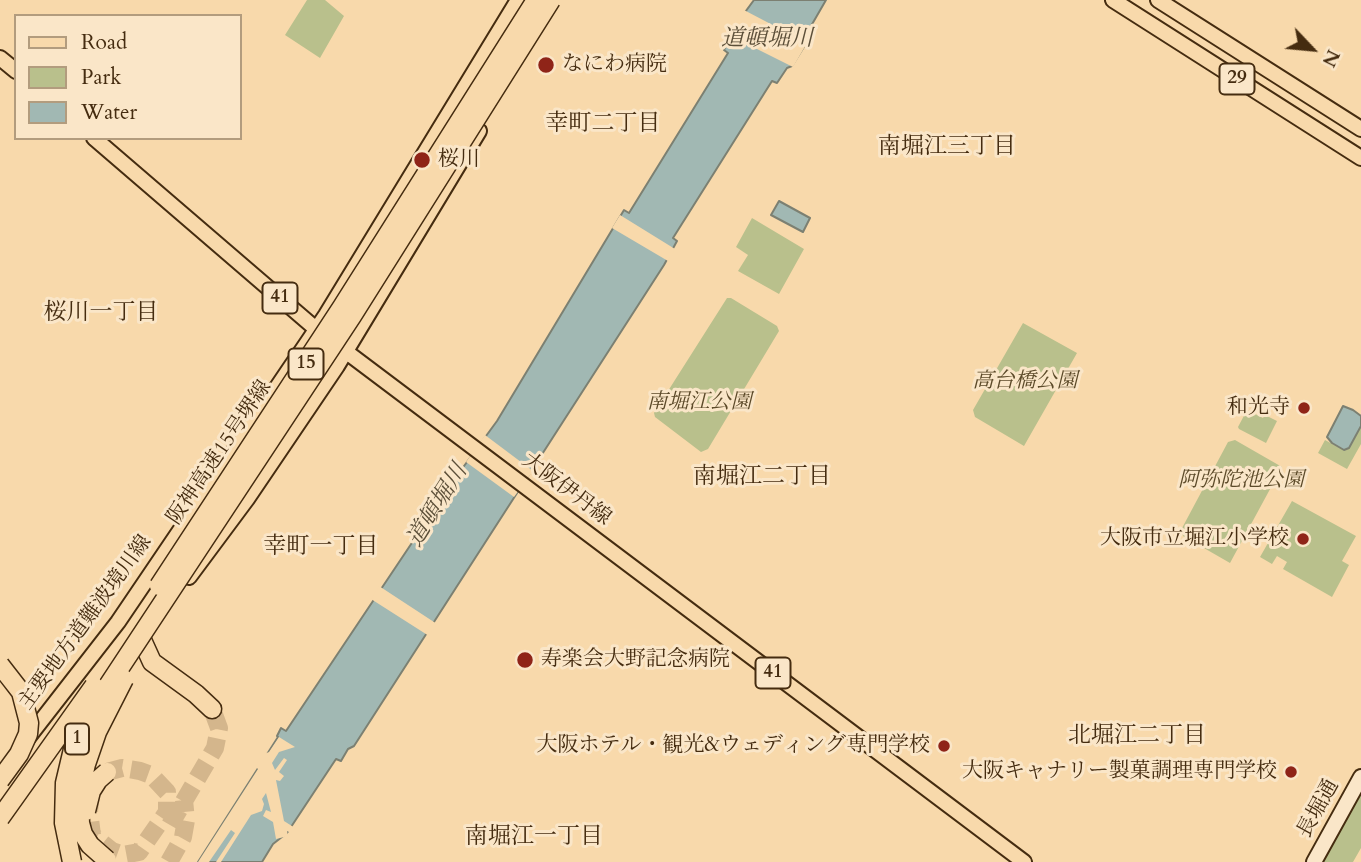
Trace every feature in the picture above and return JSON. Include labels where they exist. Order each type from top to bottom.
[{"type":"highway","name":"阪神高速15号堺線","points":[[0,818],[68,723],[279,405],[536,0]]},
{"type":"highway","name":"阪神高速15号堺線","points":[[142,636],[352,316],[553,0]]},
{"type":"highway","points":[[99,861],[83,834],[80,822],[79,794],[94,740],[133,663],[206,537]]},
{"type":"highway","points":[[142,636],[152,662],[212,709]]},
{"type":"highway","name":"1","points":[[72,862],[67,844],[63,803],[74,746],[90,713],[142,636]]},
{"type":"highway","points":[[0,665],[13,679],[25,702],[29,723],[28,734],[16,765],[0,789]]},
{"type":"highway","points":[[99,861],[86,831],[86,805],[100,774],[103,728],[121,685]]},
{"type":"highway","points":[[0,802],[68,723]]},
{"type":"highway","points":[[0,780],[19,754],[28,734]]},
{"type":"main road","name":"主要地方道難波境川線","points":[[0,774],[118,621],[316,329],[518,0]]},
{"type":"main road","points":[[0,825],[235,516],[345,351],[553,0]]},
{"type":"main road","name":"29","points":[[1113,0],[1361,158]]},
{"type":"main road","name":"29","points":[[1158,0],[1361,129]]},
{"type":"main road","points":[[0,58],[14,69]]},
{"type":"main road","name":"大阪伊丹線","points":[[96,140],[316,329],[1024,862]]},
{"type":"main road","name":"長堀通","points":[[1314,862],[1361,777]]},
{"type":"green space","points":[[307,0],[325,0],[344,16],[320,58],[285,35]]},
{"type":"green space","points":[[752,218],[804,249],[779,294],[738,271],[748,255],[736,247]]},
{"type":"green space","name":"南堀江公園","points":[[727,298],[777,326],[779,331],[708,449],[701,452],[655,417],[654,413]]},
{"type":"green space","name":"高台橋公園","points":[[1023,323],[1077,353],[1024,446],[975,417],[973,410]]},
{"type":"green space","points":[[1247,410],[1277,421],[1266,443],[1239,429]]},
{"type":"green space","points":[[1361,426],[1361,444],[1347,469],[1318,453],[1325,440],[1344,450],[1349,448]]},
{"type":"green space","name":"阿弥陀池公園","points":[[1235,440],[1282,467],[1230,563],[1183,536],[1181,530],[1228,442]]},
{"type":"green space","points":[[1292,501],[1356,536],[1342,561],[1349,565],[1332,597],[1283,569],[1287,562],[1277,556],[1272,564],[1260,557]]},
{"type":"green space","points":[[1361,793],[1361,848],[1353,862],[1322,862]]},
{"type":"water","name":"道頓堀川","points":[[754,0],[826,0],[807,33],[807,42],[792,66],[787,68],[777,83],[772,81],[673,238],[677,241],[664,265],[354,746],[348,749],[341,761],[336,759],[287,833],[273,844],[262,862],[198,862],[278,737],[281,728],[286,731],[456,477],[497,421],[624,210],[629,213],[728,53],[724,50],[729,34]]},
{"type":"water","points":[[779,201],[810,218],[803,232],[771,215]]},
{"type":"water","points":[[1343,406],[1361,416],[1361,426],[1349,448],[1344,450],[1327,437]]},
{"type":"pier","points":[[742,9],[807,43],[793,67],[727,34]]},
{"type":"pier","points":[[620,215],[675,249],[668,261],[612,228]]},
{"type":"pier","points":[[485,435],[533,471],[514,497],[466,462]]},
{"type":"pier","points":[[379,586],[437,624],[429,636],[371,599]]},
{"type":"pier","points":[[279,737],[295,747],[279,752],[272,763],[275,770],[284,758],[287,760],[279,772],[284,776],[280,781],[276,780],[284,821],[295,828],[291,833],[287,831],[288,836],[276,839],[273,822],[263,816],[266,810],[271,812],[266,793],[262,799],[262,811],[251,815],[221,862],[216,862],[235,833],[231,830],[209,862],[198,862],[258,769],[255,766]]},
{"type":"tunnel","points":[[170,825],[215,748],[219,728],[212,709]]},
{"type":"tunnel","points":[[91,795],[89,811],[92,835],[112,851],[123,855],[139,852],[167,812],[167,792],[151,775],[140,771],[122,768],[107,772]]},
{"type":"tunnel","points":[[169,862],[183,837],[186,820],[184,800]]},
{"type":"place","name":"なにわ病院","points":[[546,65]]},
{"type":"place","name":"桜川","points":[[422,160]]},
{"type":"place","name":"和光寺","points":[[1304,408]]},
{"type":"place","name":"大阪市立堀江小学校","points":[[1303,539]]},
{"type":"place","name":"寿楽会大野記念病院","points":[[525,660]]},
{"type":"place","name":"大阪ホテル・観光&ウェディング専門学校","points":[[944,746]]},
{"type":"place","name":"大阪キャナリー製菓調理専門学校","points":[[1291,772]]},
{"type":"district","name":"幸町二丁目","points":[[603,125]]},
{"type":"district","name":"南堀江三丁目","points":[[947,148]]},
{"type":"district","name":"桜川一丁目","points":[[101,314]]},
{"type":"district","name":"南堀江二丁目","points":[[762,478]]},
{"type":"district","name":"幸町一丁目","points":[[321,548]]},
{"type":"district","name":"北堀江二丁目","points":[[1137,737]]},
{"type":"district","name":"南堀江一丁目","points":[[534,838]]}]
